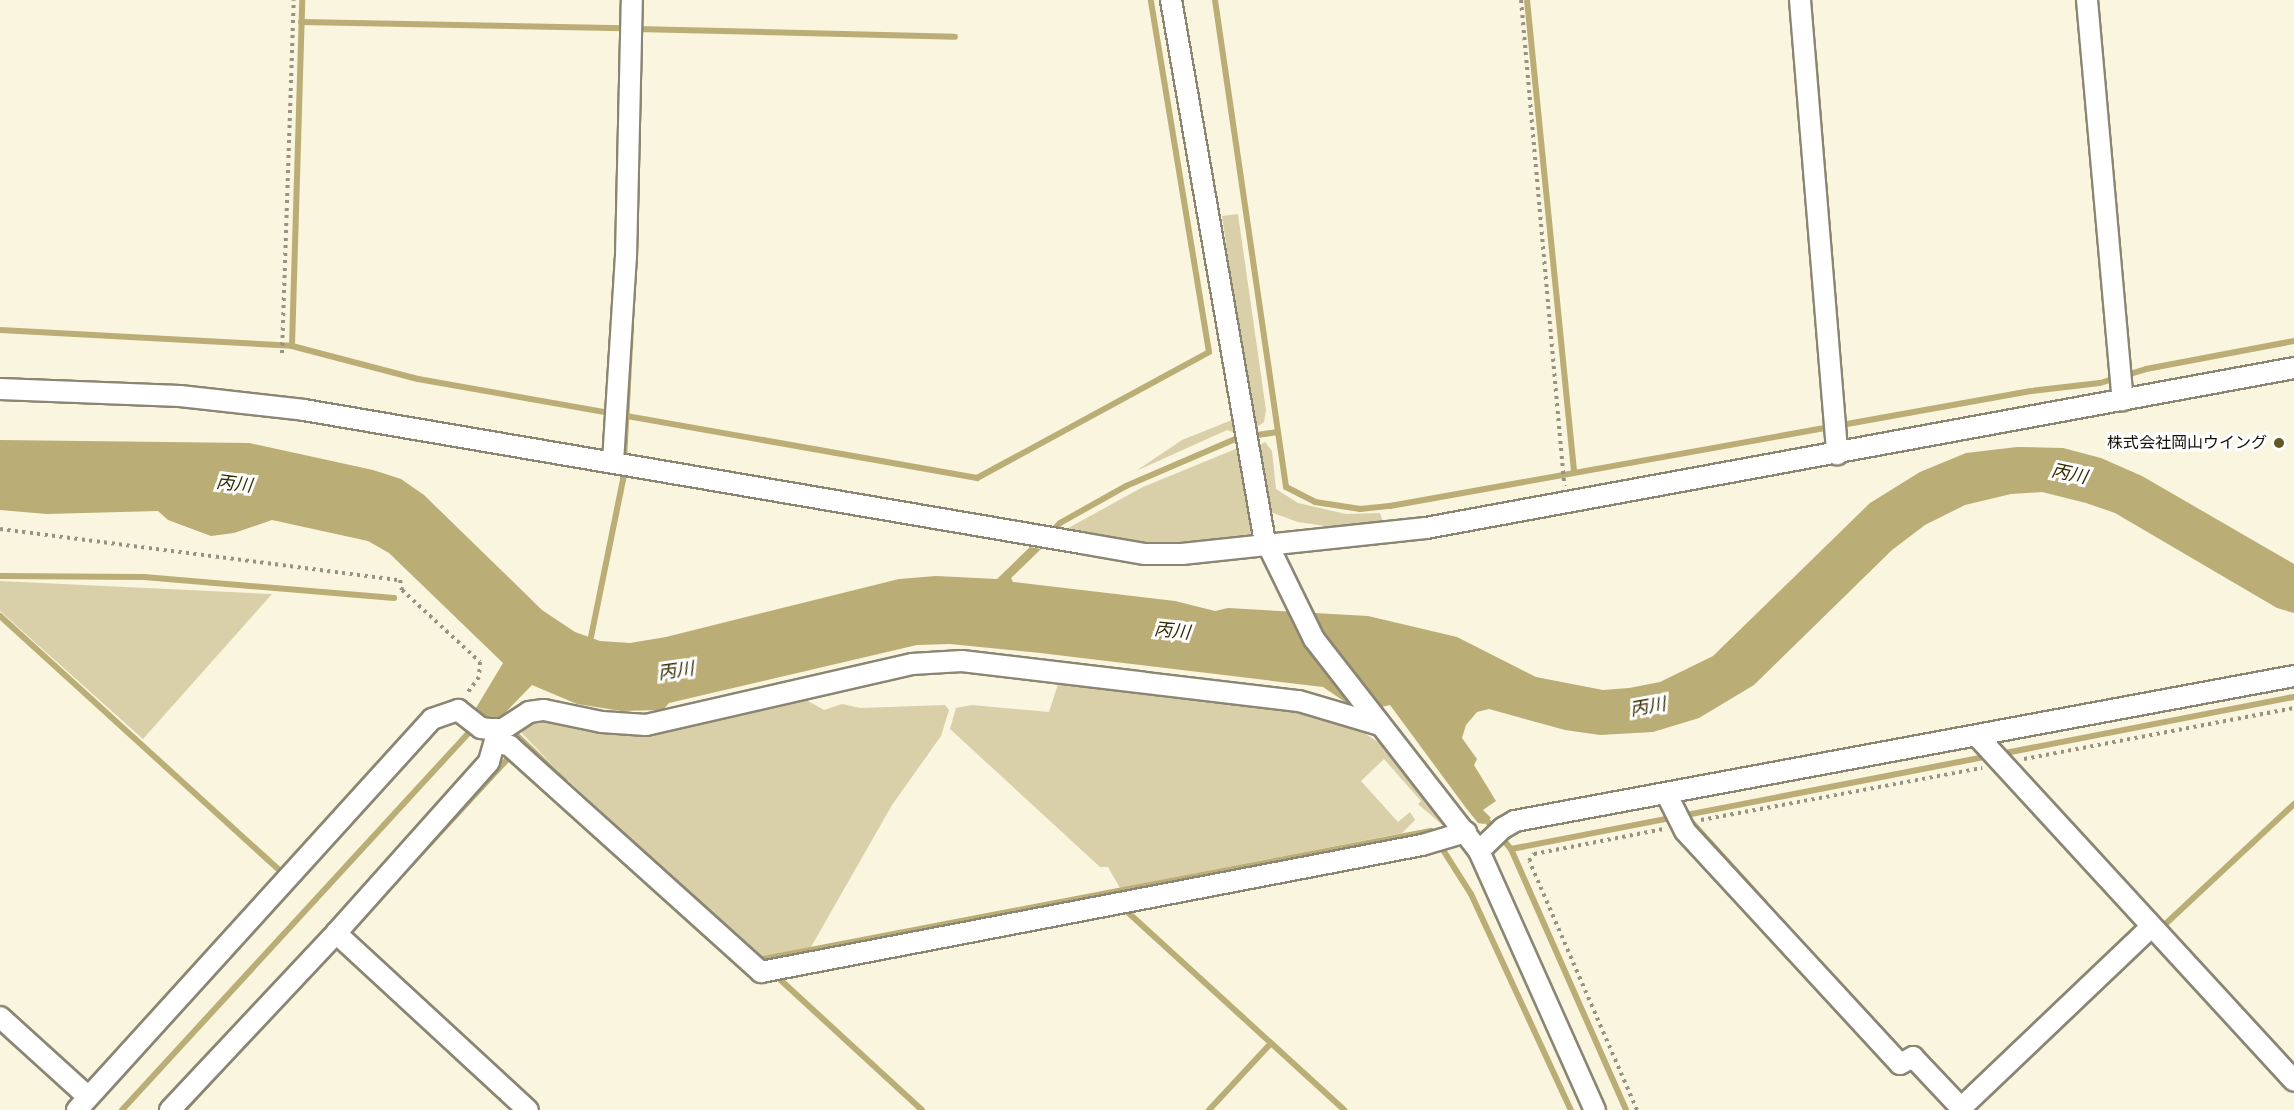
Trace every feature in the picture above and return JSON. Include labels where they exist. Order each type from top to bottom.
[{"type":"street","points":[[621,463],[617,411],[632,0]]},
{"type":"street","points":[[1171,0],[1256,504],[1271,553],[1314,639],[1479,851],[1595,1110]]},
{"type":"street","points":[[1800,0],[1836,447]]},
{"type":"street","points":[[2087,0],[2121,385]]},
{"type":"street","points":[[0,389],[180,396],[260,404],[621,463],[1145,554],[1271,553],[1426,528],[1836,447],[2121,385],[2294,368]]},
{"type":"street","points":[[494,731],[529,712],[544,710],[602,722],[663,723],[912,664],[962,661],[1299,701],[1375,719]]},
{"type":"street","points":[[1479,851],[1498,832],[1515,821],[1609,802],[1679,815],[1984,743],[2294,676]]},
{"type":"street","points":[[0,1017],[82,1103],[432,719],[494,731],[761,972],[1436,841],[1466,832]]},
{"type":"street","points":[[170,1110],[340,937],[478,776],[489,762],[494,731]]},
{"type":"street","points":[[1984,743],[2009,763],[2154,931],[2294,1081]]},
{"type":"street","points":[[1679,815],[1900,1064],[1913,1057],[1961,1108],[2154,931]]},
{"type":"street","points":[[340,937],[528,1110]]},
{"type":"path","points":[[282,353],[294,0]]},
{"type":"path","points":[[1521,0],[1563,481]]},
{"type":"path","points":[[0,530],[400,580],[402,590],[480,662],[479,677],[494,731]]},
{"type":"path","points":[[1637,1110],[1529,861],[1534,854],[1679,815],[2009,763],[2294,708]]},
{"type":"shaded area","points":[[1238,214],[1266,410],[1264,422],[1253,430],[1222,216]]},
{"type":"shaded area","points":[[1232,420],[1236,433],[1227,430],[1136,471],[1182,440]]},
{"type":"shaded area","points":[[1265,442],[1272,451],[1276,489],[1298,503],[1346,514],[1380,513],[1384,525],[1358,531],[1298,522],[1270,512],[1255,447]]},
{"type":"shaded area","points":[[1238,448],[1252,527],[1250,537],[1243,542],[1145,546],[1061,532],[1143,487]]},
{"type":"shaded area","points":[[0,581],[272,594],[143,739],[0,611]]},
{"type":"shaded area","points":[[1059,681],[1291,707],[1354,726],[1381,744],[1452,827],[1447,829],[1418,804],[1421,801],[1384,759],[1361,781],[1398,822],[1410,812],[1415,820],[1402,833],[1120,888],[1108,867],[1100,867],[950,729],[956,708],[972,705],[1049,712]]},
{"type":"shaded area","points":[[801,697],[824,710],[842,704],[860,708],[945,705],[949,710],[941,736],[892,805],[811,947],[761,958],[563,776],[516,727],[532,718],[572,724]]},
{"type":"water","name":"丙川","points":[[0,440],[249,443],[373,470],[401,479],[424,495],[542,610],[575,632],[600,641],[630,643],[666,637],[899,579],[936,576],[997,579],[1030,547],[1041,549],[1011,578],[1013,582],[1175,601],[1215,611],[1228,608],[1368,616],[1457,637],[1536,677],[1603,690],[1629,688],[1660,682],[1713,656],[1870,503],[1920,472],[1966,453],[2017,447],[2063,448],[2101,458],[2142,476],[2294,564],[2294,613],[2277,608],[2115,513],[2086,503],[2042,492],[2011,494],[1965,505],[1925,525],[1892,550],[1754,685],[1699,718],[1653,732],[1600,735],[1565,730],[1489,709],[1477,712],[1466,725],[1462,738],[1477,759],[1474,765],[1496,801],[1483,810],[1491,818],[1484,824],[1478,823],[1466,808],[1390,705],[1360,712],[1323,687],[1040,653],[950,644],[917,645],[669,703],[663,710],[621,711],[577,704],[532,685],[497,721],[485,721],[476,708],[503,663],[389,553],[368,541],[272,520],[234,533],[211,536],[168,520],[158,511],[47,514],[0,510]]},
{"type":"waterway","points":[[292,346],[302,0]]},
{"type":"waterway","points":[[0,330],[292,346],[418,379],[977,478],[1209,352],[1151,0]]},
{"type":"waterway","points":[[1215,0],[1286,487],[1315,502],[1360,509],[1390,506],[2031,391],[2100,383],[2146,369],[2294,341]]},
{"type":"waterway","points":[[1527,0],[1574,473]]},
{"type":"waterway","points":[[301,22],[624,28]]},
{"type":"waterway","points":[[637,29],[955,37]]},
{"type":"waterway","points":[[1814,56],[1839,366]]},
{"type":"waterway","points":[[591,637],[623,480],[631,326]]},
{"type":"waterway","points":[[1257,435],[1278,432]]},
{"type":"waterway","points":[[1050,533],[1060,523],[1126,486],[1235,439]]},
{"type":"waterway","points":[[0,576],[144,577],[394,598]]},
{"type":"waterway","points":[[0,616],[280,871]]},
{"type":"waterway","points":[[2000,754],[2294,697]]},
{"type":"waterway","points":[[122,1110],[475,726]]},
{"type":"waterway","points":[[510,729],[565,782]]},
{"type":"waterway","points":[[388,889],[513,753]]},
{"type":"waterway","points":[[1511,849],[1990,756]]},
{"type":"waterway","points":[[2159,930],[2294,804]]},
{"type":"waterway","points":[[1482,815],[1511,849],[1626,1110]]},
{"type":"waterway","points":[[1687,817],[1765,903]]},
{"type":"waterway","points":[[758,960],[1431,831],[1471,894],[1571,1110]]},
{"type":"waterway","points":[[1122,907],[1344,1110]]},
{"type":"waterway","points":[[774,974],[922,1110]]},
{"type":"waterway","points":[[1209,1110],[1271,1043]]},
{"type":"waterway","points":[[184,1110],[224,1066]]},
{"type":"place","name":"株式会社岡山ウイング","points":[[2279,443]]}]
